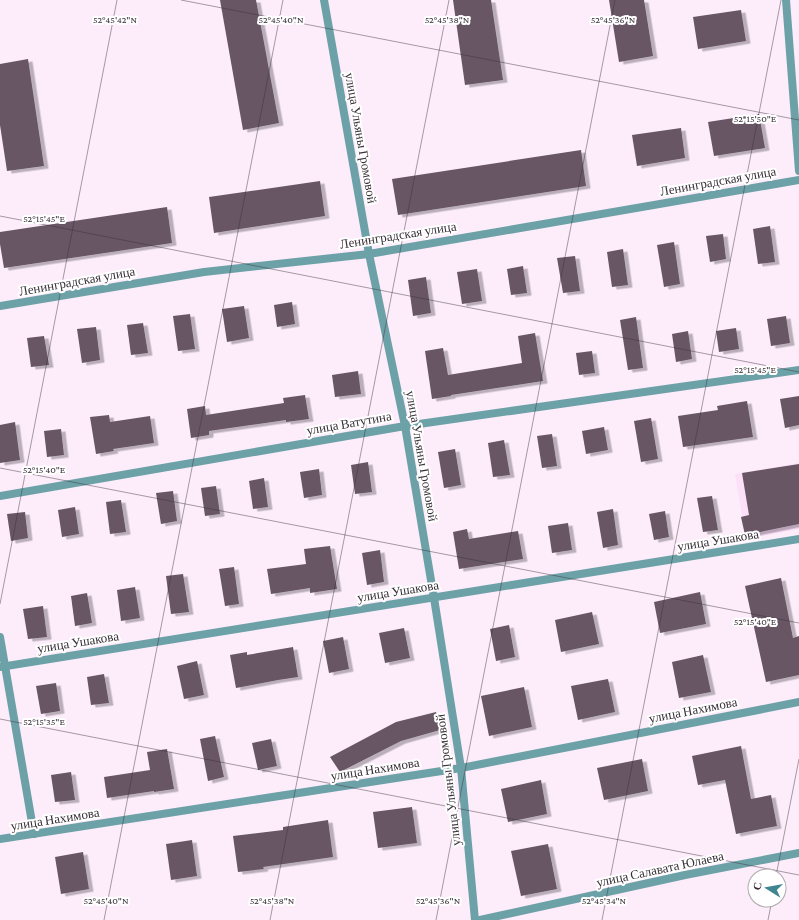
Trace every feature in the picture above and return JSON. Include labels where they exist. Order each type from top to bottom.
[{"type":"street","name":"улица Ульяны Громовой","points":[[324,0],[369,254],[406,426],[461,768],[475,920]]},
{"type":"street","points":[[786,0],[799,171]]},
{"type":"street","name":"Ленинградская улица","points":[[0,306],[204,272],[369,254],[799,180]]},
{"type":"street","name":"улица Ватутина","points":[[0,496],[406,426],[799,370]]},
{"type":"street","name":"улица Ушакова","points":[[2,666],[799,539]]},
{"type":"street","points":[[0,637],[2,666],[34,834]]},
{"type":"street","name":"улица Нахимова","points":[[0,839],[461,768],[799,702]]},
{"type":"street","name":"улица Салавата Юлаева","points":[[480,920],[685,875],[799,853]]},
{"type":"shaded area","points":[[799,463],[799,529],[746,539],[735,474]]},
{"type":"building","points":[[220,0],[256,0],[279,123],[243,130]]},
{"type":"building","points":[[453,0],[491,0],[503,80],[465,85]]},
{"type":"building","points":[[609,0],[644,0],[653,56],[619,62]]},
{"type":"building","points":[[741,10],[746,41],[698,49],[693,17]]},
{"type":"building","points":[[28,59],[44,166],[7,171],[0,125],[0,64]]},
{"type":"building","points":[[759,114],[765,148],[714,156],[708,122]]},
{"type":"building","points":[[681,128],[685,158],[637,166],[632,135]]},
{"type":"building","points":[[581,150],[586,186],[398,215],[392,179]]},
{"type":"building","points":[[320,181],[325,216],[214,233],[209,197]]},
{"type":"building","points":[[167,207],[172,243],[4,268],[0,244],[0,232]]},
{"type":"building","points":[[770,226],[775,262],[758,264],[753,229]]},
{"type":"building","points":[[723,234],[726,259],[710,262],[706,236]]},
{"type":"building","points":[[674,242],[680,284],[664,287],[657,245]]},
{"type":"building","points":[[623,249],[628,285],[612,287],[607,252]]},
{"type":"building","points":[[575,256],[580,291],[563,293],[557,258]]},
{"type":"building","points":[[523,266],[527,293],[511,295],[507,269]]},
{"type":"building","points":[[477,269],[482,301],[462,304],[457,272]]},
{"type":"building","points":[[426,277],[431,313],[413,316],[408,280]]},
{"type":"building","points":[[292,302],[295,324],[277,327],[274,305]]},
{"type":"building","points":[[244,306],[249,338],[227,342],[222,309]]},
{"type":"building","points":[[190,314],[195,349],[178,351],[173,316]]},
{"type":"building","points":[[786,316],[790,343],[771,346],[767,319]]},
{"type":"building","points":[[636,317],[643,368],[628,370],[620,320]]},
{"type":"building","points":[[143,323],[148,353],[131,355],[127,325]]},
{"type":"building","points":[[96,327],[100,360],[82,363],[77,329]]},
{"type":"building","points":[[736,328],[739,349],[719,352],[716,331]]},
{"type":"building","points":[[688,331],[692,359],[676,362],[672,334]]},
{"type":"building","points":[[535,333],[543,381],[432,399],[425,351],[443,348],[448,375],[522,363],[518,336]]},
{"type":"building","points":[[44,336],[49,365],[31,367],[27,338]]},
{"type":"building","points":[[592,351],[595,373],[579,375],[576,353]]},
{"type":"building","points":[[358,371],[361,394],[335,397],[332,375]]},
{"type":"building","points":[[305,395],[309,419],[286,422],[286,420],[209,431],[209,435],[191,438],[187,409],[205,406],[206,415],[284,403],[283,398]]},
{"type":"building","points":[[799,396],[799,425],[785,428],[780,399]]},
{"type":"building","points":[[747,401],[753,437],[683,447],[678,416],[718,410],[717,406]]},
{"type":"building","points":[[109,415],[110,422],[150,416],[154,443],[113,449],[114,451],[96,454],[90,417]]},
{"type":"building","points":[[651,418],[658,459],[641,462],[634,421]]},
{"type":"building","points":[[15,422],[20,460],[0,463],[0,425]]},
{"type":"building","points":[[604,427],[608,450],[586,454],[582,431]]},
{"type":"building","points":[[61,429],[64,455],[47,457],[44,431]]},
{"type":"building","points":[[552,434],[557,466],[542,468],[537,436]]},
{"type":"building","points":[[504,440],[510,475],[493,477],[488,443]]},
{"type":"building","points":[[455,449],[461,485],[444,488],[438,452]]},
{"type":"building","points":[[368,462],[372,492],[355,494],[351,465]]},
{"type":"building","points":[[799,464],[799,524],[745,535],[741,517],[749,515],[742,473]]},
{"type":"building","points":[[319,469],[322,495],[304,498],[300,472]]},
{"type":"building","points":[[264,478],[268,507],[253,509],[249,481]]},
{"type":"building","points":[[216,486],[220,514],[205,516],[201,488]]},
{"type":"building","points":[[173,491],[177,521],[161,524],[156,493]]},
{"type":"building","points":[[712,496],[718,530],[703,532],[697,498]]},
{"type":"building","points":[[121,500],[126,532],[110,534],[106,502]]},
{"type":"building","points":[[75,507],[79,534],[62,537],[58,510]]},
{"type":"building","points":[[613,509],[618,545],[603,548],[597,512]]},
{"type":"building","points":[[665,511],[669,537],[654,540],[649,514]]},
{"type":"building","points":[[25,512],[28,538],[11,541],[7,514]]},
{"type":"building","points":[[568,523],[572,550],[552,553],[548,526]]},
{"type":"building","points":[[467,529],[469,539],[518,531],[523,559],[459,569],[453,532]]},
{"type":"building","points":[[330,546],[337,589],[310,593],[310,588],[271,594],[267,569],[306,564],[304,549]]},
{"type":"building","points":[[380,550],[384,582],[367,585],[362,553]]},
{"type":"building","points":[[234,567],[239,604],[225,606],[219,569]]},
{"type":"building","points":[[183,574],[189,612],[171,614],[166,576]]},
{"type":"building","points":[[781,578],[793,638],[799,636],[799,675],[766,682],[745,586]]},
{"type":"building","points":[[135,587],[140,618],[121,621],[117,590]]},
{"type":"building","points":[[700,592],[706,624],[660,633],[654,602]]},
{"type":"building","points":[[87,593],[92,623],[75,626],[71,596]]},
{"type":"building","points":[[43,606],[47,637],[28,639],[23,609]]},
{"type":"building","points":[[592,612],[599,644],[561,652],[555,620]]},
{"type":"building","points":[[509,625],[515,657],[496,661],[490,629]]},
{"type":"building","points":[[404,628],[410,658],[385,663],[379,633]]},
{"type":"building","points":[[343,637],[349,669],[329,673],[323,641]]},
{"type":"building","points":[[293,647],[298,677],[236,688],[230,655],[247,652],[247,655]]},
{"type":"building","points":[[703,655],[711,692],[679,698],[672,662]]},
{"type":"building","points":[[197,661],[204,695],[184,699],[177,666]]},
{"type":"building","points":[[104,674],[109,703],[91,705],[87,677]]},
{"type":"building","points":[[608,679],[615,712],[578,720],[571,686]]},
{"type":"building","points":[[56,683],[60,711],[41,714],[36,686]]},
{"type":"building","points":[[524,687],[532,727],[489,736],[481,696]]},
{"type":"building","points":[[436,712],[440,730],[401,741],[340,772],[330,757],[396,722]]},
{"type":"building","points":[[215,736],[224,777],[208,781],[200,739]]},
{"type":"building","points":[[271,739],[277,766],[258,770],[252,743]]},
{"type":"building","points":[[741,746],[751,799],[771,795],[777,826],[736,834],[725,780],[698,785],[692,756]]},
{"type":"building","points":[[167,749],[174,789],[107,798],[104,777],[150,770],[147,752]]},
{"type":"building","points":[[642,759],[648,791],[604,800],[597,768]]},
{"type":"building","points":[[71,772],[75,800],[55,802],[51,775]]},
{"type":"building","points":[[541,780],[547,814],[508,822],[501,789]]},
{"type":"building","points":[[412,807],[417,843],[378,848],[373,812]]},
{"type":"building","points":[[328,820],[333,857],[238,872],[233,836],[283,830],[283,827]]},
{"type":"building","points":[[192,840],[197,876],[171,880],[166,844]]},
{"type":"building","points":[[548,844],[557,889],[521,896],[511,851]]},
{"type":"building","points":[[83,852],[89,889],[61,894],[55,857]]}]
